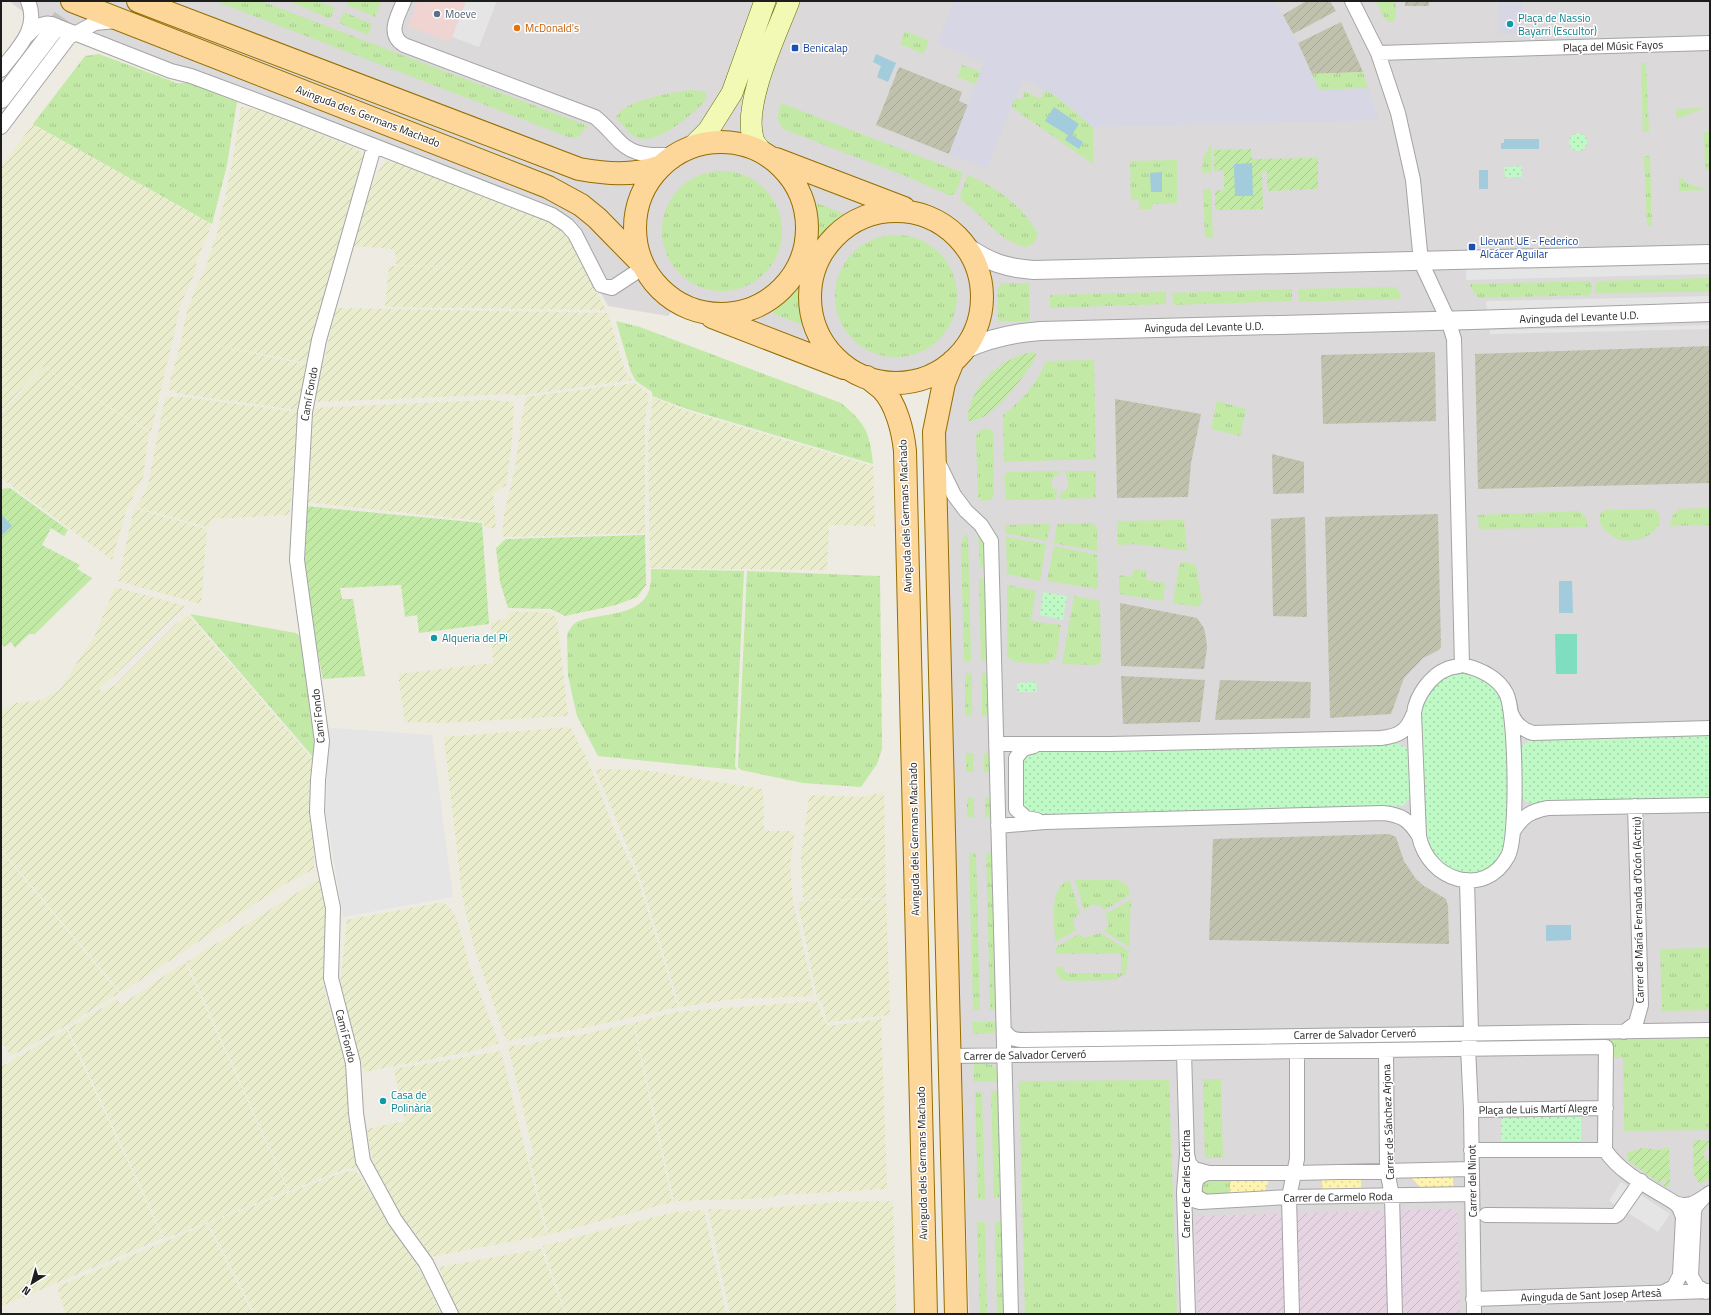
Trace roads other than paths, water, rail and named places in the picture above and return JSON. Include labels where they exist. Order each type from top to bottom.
[{"type":"main road","name":"Avinguda dels Germans Machado","points":[[72,1],[548,187],[581,205],[597,218],[644,266]]},
{"type":"main road","points":[[138,1],[156,5],[579,169],[600,173],[633,173],[667,161],[694,145],[712,126],[732,93],[765,1]]},
{"type":"main road","points":[[667,161],[645,186],[636,209],[634,223],[635,241],[644,266],[661,290],[684,306],[711,313],[725,314],[754,307],[778,292],[796,269],[806,242],[807,228],[804,206],[796,186],[788,174],[765,154],[753,140],[750,125],[752,106],[769,55],[790,1]]},
{"type":"main road","points":[[694,145],[724,142],[740,144],[935,220],[947,228],[966,247],[980,276],[982,294],[978,323],[972,337],[958,356],[944,383],[934,432],[956,1314]]},
{"type":"main road","points":[[916,213],[899,211],[883,212],[866,216],[851,224],[838,234],[827,246],[818,260],[813,276],[811,293],[812,309],[818,331],[833,354],[846,365],[863,376],[885,382],[915,380],[938,372],[958,356]]},
{"type":"main road","name":"Avinguda dels Germans Machado","points":[[684,306],[863,376],[882,389],[890,400],[904,436],[926,1314]]},
{"type":"street","points":[[26,37],[33,14],[28,1]]},
{"type":"street","points":[[404,1],[395,26],[395,37],[404,45],[595,117],[606,126],[622,144],[639,154],[667,161]]},
{"type":"street","points":[[1352,1],[1378,53],[1398,113],[1407,147],[1421,262],[1448,320],[1454,339],[1462,665]]},
{"type":"street","points":[[1,127],[60,48],[74,33],[91,24],[109,21],[124,21]]},
{"type":"street","points":[[1,70],[26,37],[38,24],[43,23],[56,30],[64,32],[64,39],[60,48]]},
{"type":"street","points":[[91,24],[87,33],[96,42]]},
{"type":"street","points":[[56,30],[74,33],[276,108],[552,215],[567,225],[575,234],[597,280],[607,288],[618,286],[644,266]]},
{"type":"street","points":[[1,99],[56,30]]},
{"type":"street","name":"Plaça del Músic Fayos","points":[[1378,53],[1710,43]]},
{"type":"street","name":"Camí Fondo","points":[[374,147],[319,340],[305,412],[297,560],[322,741],[318,780],[317,812],[324,864],[333,908],[331,978],[353,1063],[356,1113],[362,1162],[395,1220],[426,1263],[451,1314]]},
{"type":"street","points":[[966,247],[987,260],[1006,267],[1033,270],[1710,254]]},
{"type":"street","name":"Avinguda del Levante U.D.","points":[[958,356],[985,340],[1028,331],[1710,312]]},
{"type":"street","points":[[934,452],[954,495],[966,511],[981,525],[990,541],[1011,1314]]},
{"type":"street","points":[[1512,715],[1514,830],[1508,855],[1501,865],[1492,873],[1483,878],[1467,880],[1447,876],[1426,858],[1421,847],[1419,836],[1414,713],[1415,705],[1429,683],[1446,669],[1462,665],[1483,671],[1493,677],[1507,695],[1515,723],[1526,731],[1533,733],[1710,728]]},
{"type":"street","points":[[996,744],[1042,745],[1392,737],[1402,733],[1409,726],[1414,713]]},
{"type":"street","points":[[1042,745],[1023,749],[1016,758],[1016,809],[1026,818],[1045,822]]},
{"type":"street","points":[[1514,830],[1528,813],[1536,810],[1710,805]]},
{"type":"street","name":"Carrer de María Fernanda d'Ocón (Actriu)","points":[[1624,1032],[1636,1023],[1641,1005],[1635,806]]},
{"type":"street","points":[[998,826],[1045,822],[1383,813],[1396,814],[1406,820],[1413,826],[1419,836]]},
{"type":"street","name":"Carrer del Ninot","points":[[1467,880],[1471,1032],[1468,1048],[1471,1110],[1474,1314]]},
{"type":"street","name":"Carrer de Salvador Cerveró","points":[[1004,1030],[1008,1037],[1015,1040],[1025,1040],[1471,1032],[1624,1032],[1710,1030]]},
{"type":"street","name":"Carrer de Salvador Cerveró","points":[[949,1056],[1606,1047]]},
{"type":"street","name":"Plaça de Luis Martí Alegre","points":[[1605,1150],[1606,1047]]},
{"type":"street","name":"Carrer de Sánchez Arjona","points":[[1386,1050],[1387,1170],[1392,1196],[1395,1314]]},
{"type":"street","points":[[1292,1314],[1289,1197],[1297,1159],[1297,1051]]},
{"type":"street","name":"Carrer de Carles Cortina","points":[[1184,1053],[1187,1154],[1184,1192],[1188,1314]]},
{"type":"street","name":"Plaça de Luis Martí Alegre","points":[[1471,1110],[1606,1108]]},
{"type":"street","points":[[1471,1150],[1605,1150],[1621,1168],[1679,1207],[1683,1217],[1680,1275],[1674,1287],[1663,1292]]},
{"type":"street","points":[[1187,1154],[1189,1163],[1194,1169],[1209,1173]]},
{"type":"street","points":[[1204,1201],[1195,1196],[1195,1182],[1201,1175],[1209,1173],[1295,1173],[1471,1168]]},
{"type":"street","points":[[1486,1215],[1615,1216],[1618,1214],[1641,1181]]},
{"type":"street","name":"Carrer de Carmelo Roda","points":[[1184,1192],[1193,1200],[1204,1201],[1289,1197],[1472,1194]]},
{"type":"street","points":[[1675,1203],[1688,1206],[1706,1196]]},
{"type":"street","points":[[1706,1196],[1695,1207],[1691,1276],[1697,1286],[1708,1292]]},
{"type":"street","name":"Avinguda de Sant Josep Artesà","points":[[1473,1299],[1663,1292],[1708,1292]]},
{"type":"water","points":[[876,54],[896,63],[888,82],[877,77],[881,66],[873,62]]},
{"type":"water","points":[[1054,107],[1079,124],[1072,135],[1083,142],[1079,149],[1065,140],[1068,135],[1045,121]]},
{"type":"water","points":[[1504,139],[1539,139],[1539,149],[1501,149],[1501,143],[1504,143]]},
{"type":"water","points":[[1252,163],[1253,196],[1235,196],[1234,164]]},
{"type":"water","points":[[1479,170],[1488,170],[1488,189],[1479,189]]},
{"type":"water","points":[[1162,172],[1162,192],[1151,192],[1150,173]]},
{"type":"water","points":[[1,514],[12,526],[1,536]]},
{"type":"water","points":[[1559,581],[1572,581],[1573,613],[1559,613]]},
{"type":"water","points":[[1546,925],[1571,925],[1571,940],[1546,941]]},
{"type":"tunnel","points":[[52,32],[73,1]]},
{"type":"place","name":"Moeve","points":[[437,14]]},
{"type":"place","name":"Plaça de Nassio Bayarri (Escultor)","points":[[1510,24]]},
{"type":"place","name":"McDonald's","points":[[517,28]]},
{"type":"place","name":"Benicalap","points":[[795,48]]},
{"type":"place","name":"Llevant UE - Federico Alcácer Aguilar","points":[[1472,247]]},
{"type":"place","name":"Alqueria del Pi","points":[[434,638]]},
{"type":"place","name":"Casa de Polinària","points":[[383,1101]]}]
